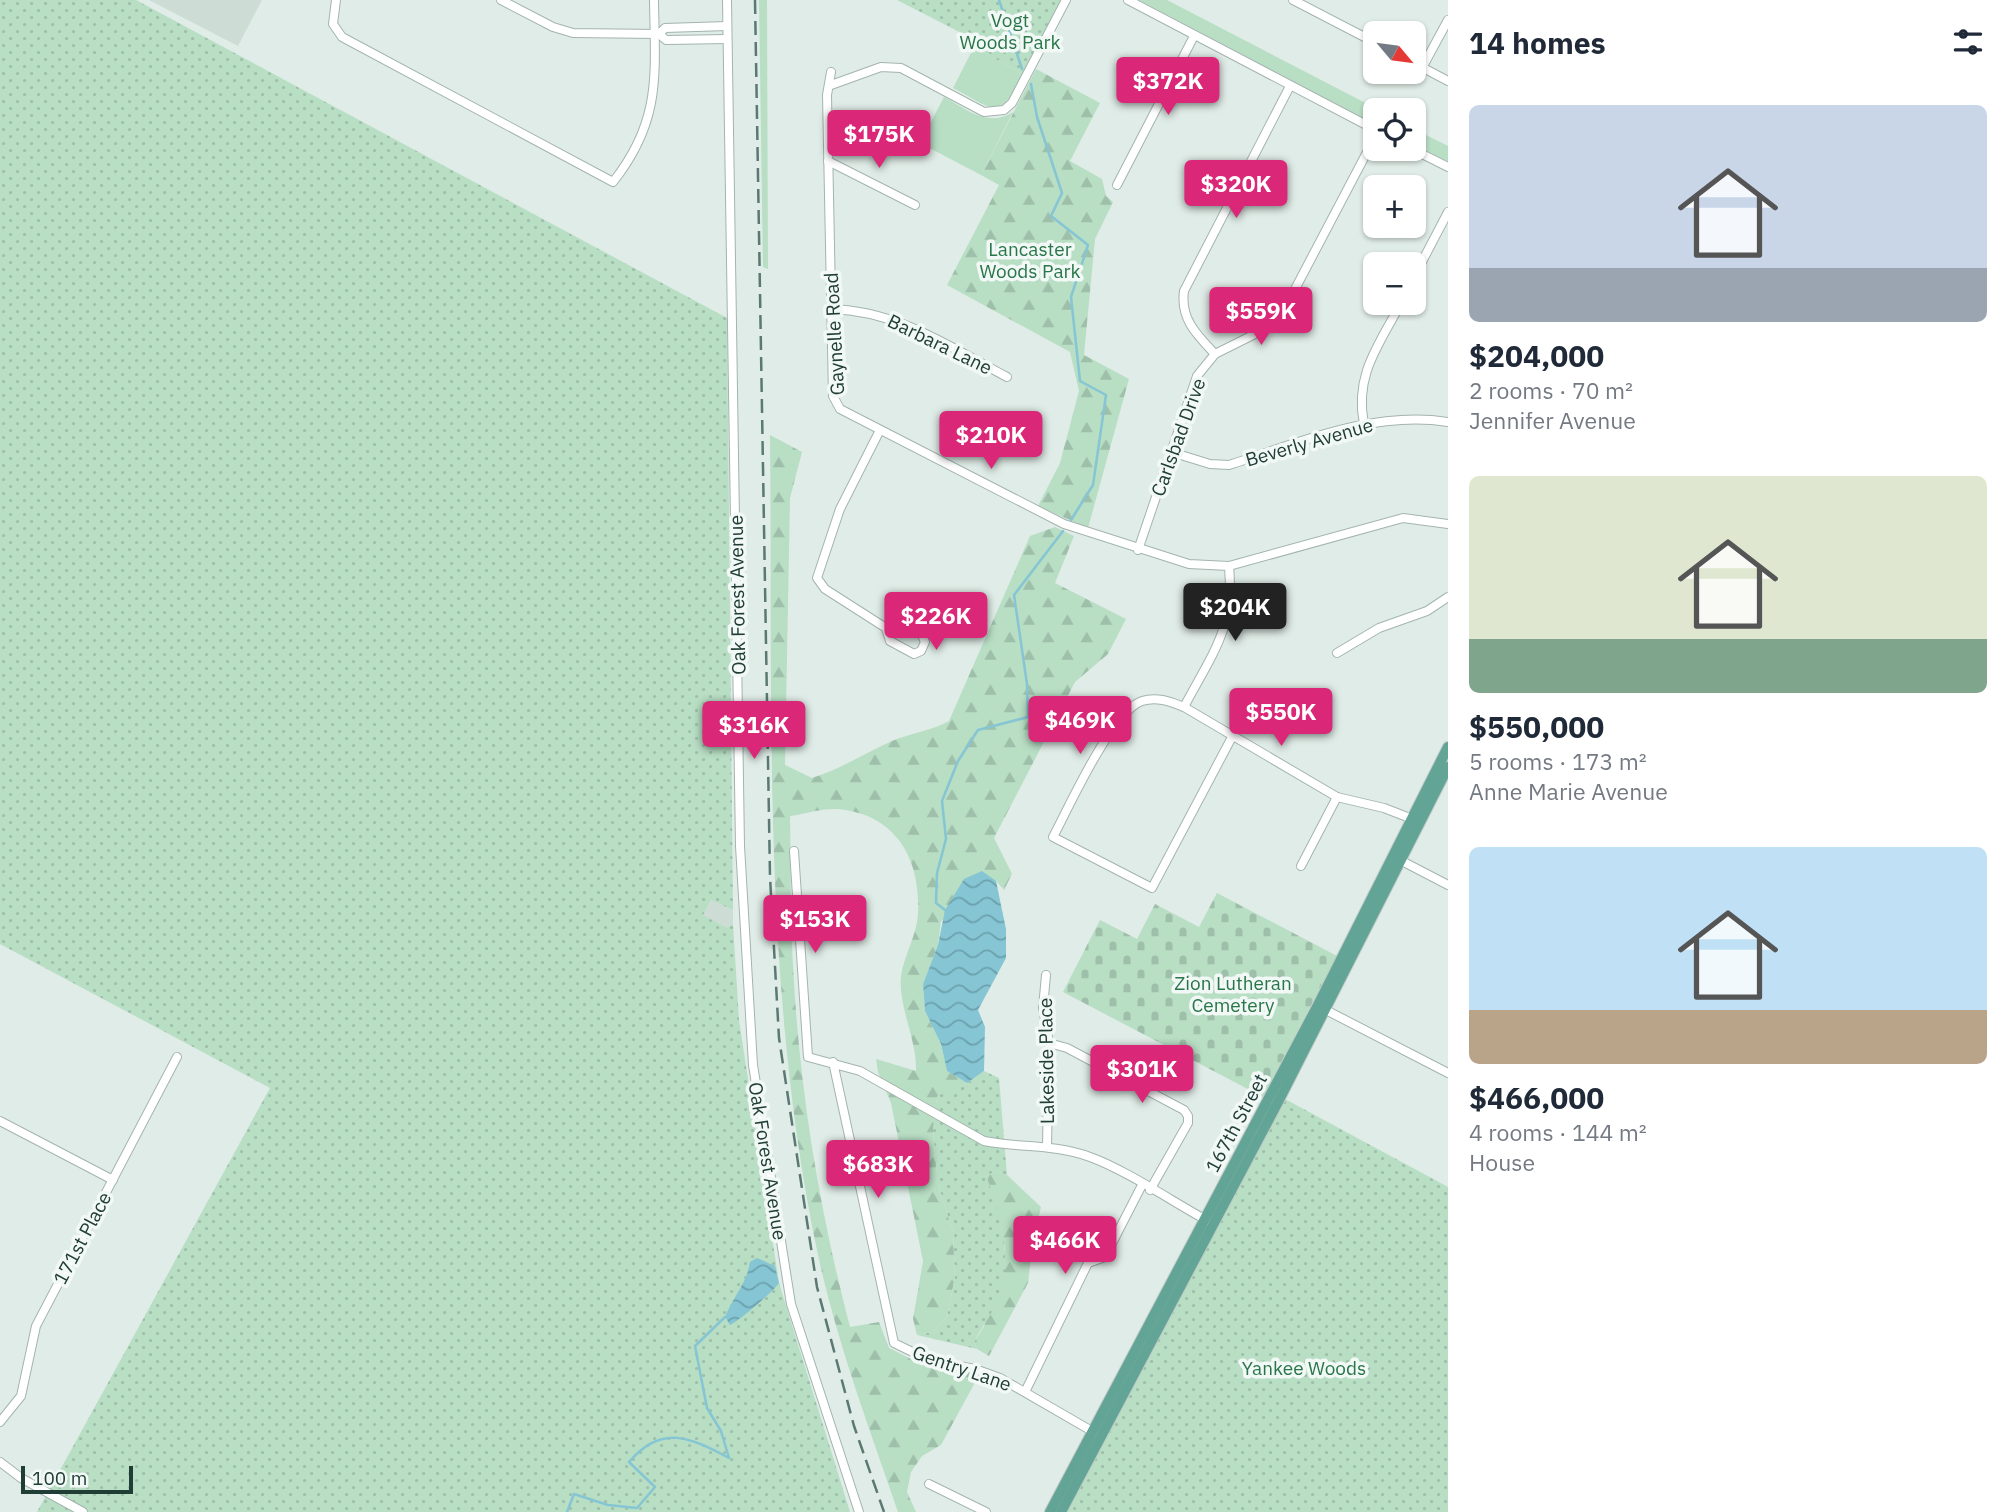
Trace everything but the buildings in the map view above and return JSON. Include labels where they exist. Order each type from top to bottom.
[{"type":"main road","name":"167th Street","points":[[1061,1512],[1098,1434],[1322,1007],[1416,820],[1448,747]]},
{"type":"main road","name":"167th Street","points":[[1416,820],[1448,768]]},
{"type":"main road","name":"167th Street","points":[[1050,1512],[1098,1434]]},
{"type":"street","points":[[336,0],[333,24],[342,37],[613,182],[637,142],[653,102],[656,34],[654,0]]},
{"type":"street","points":[[501,0],[553,27],[573,33],[656,34],[666,40],[727,40]]},
{"type":"street","name":"Oak Forest Avenue","points":[[727,0],[740,846],[753,1065],[791,1304],[859,1512]]},
{"type":"street","points":[[831,85],[881,67],[901,68],[984,112],[1004,110],[1012,103],[1066,0]]},
{"type":"street","points":[[1128,0],[1363,125]]},
{"type":"street","points":[[1293,0],[1363,36]]},
{"type":"street","points":[[1426,54],[1448,20]]},
{"type":"street","points":[[656,34],[664,28],[727,26]]},
{"type":"street","points":[[1117,185],[1194,36]]},
{"type":"street","points":[[1426,70],[1448,80]]},
{"type":"street","name":"Gaynelle Road","points":[[831,72],[831,85],[827,95],[833,396],[840,409],[1064,524],[1138,550],[1189,564],[1229,565],[1395,519],[1419,518],[1448,524]]},
{"type":"street","points":[[1215,354],[1189,326],[1183,309],[1184,291],[1290,86]]},
{"type":"street","points":[[1426,156],[1448,167]]},
{"type":"street","name":"Carlsbad Drive","points":[[1138,550],[1193,385],[1215,354],[1253,335],[1283,312],[1363,157]]},
{"type":"street","points":[[828,161],[915,205]]},
{"type":"street","points":[[1426,254],[1448,212]]},
{"type":"street","name":"Barbara Lane","points":[[831,309],[863,310],[902,322],[1007,377]]},
{"type":"street","points":[[1364,424],[1360,400],[1364,374],[1395,315]]},
{"type":"street","name":"Beverly Avenue","points":[[1171,452],[1210,464],[1229,465],[1364,424],[1393,419],[1448,422]]},
{"type":"street","points":[[880,430],[848,491],[817,578],[825,589],[886,628],[890,641],[914,654],[920,651],[925,642],[922,635],[896,622],[886,628]]},
{"type":"street","points":[[1184,707],[1224,631],[1232,598],[1229,565]]},
{"type":"street","points":[[1337,653],[1379,628],[1427,611],[1448,597]]},
{"type":"street","points":[[1232,737],[1153,888],[1053,837],[1114,724],[1140,701],[1162,699],[1184,707],[1337,797],[1384,808],[1416,820]]},
{"type":"street","points":[[1301,866],[1337,797]]},
{"type":"street","points":[[794,851],[808,1057],[860,1071],[984,1140],[1006,1145],[1046,1146],[1091,1157],[1210,1222]]},
{"type":"street","points":[[1397,858],[1448,885]]},
{"type":"street","name":"Lakeside Place","points":[[1046,975],[1043,1008],[1049,1043],[1046,1146]]},
{"type":"street","points":[[1322,1007],[1448,1073]]},
{"type":"street","points":[[1025,1392],[1088,1263],[1105,1257],[1188,1123],[1184,1110],[1067,1048],[1049,1043]]},
{"type":"street","name":"171st Place","points":[[0,1422],[21,1396],[36,1326],[177,1057]]},
{"type":"street","name":"Gentry Lane","points":[[833,1062],[894,1343],[931,1361],[987,1373],[1098,1434]]},
{"type":"street","points":[[0,1121],[113,1180]]},
{"type":"street","points":[[0,1462],[21,1478],[83,1512]]},
{"type":"street","points":[[929,1483],[986,1512]]},
{"type":"shaded area","points":[[149,0],[262,0],[238,46]]},
{"type":"shaded area","points":[[711,900],[733,910],[733,924],[727,929],[703,915]]},
{"type":"green space","points":[[0,0],[136,0],[727,318],[733,910],[711,900],[703,915],[727,928],[733,924],[739,1020],[779,1283],[850,1512],[37,1512],[270,1088],[0,944]]},
{"type":"green space","points":[[759,0],[767,0],[768,269],[763,267]]},
{"type":"green space","name":"Vogt Woods Park","points":[[897,0],[1062,0],[1023,74],[974,47],[977,41]]},
{"type":"green space","points":[[1139,0],[1167,0],[1363,102],[1363,118]]},
{"type":"green space","points":[[974,47],[1023,74],[1008,100],[1001,105],[987,106],[953,88]]},
{"type":"green space","name":"Lancaster Woods Park","points":[[1036,69],[1100,103],[1070,161],[1102,179],[1106,196],[1113,202],[1095,239],[1084,355],[1129,379],[1088,528],[1038,506],[1060,463],[1079,391],[1070,352],[947,285],[999,185],[981,175]]},
{"type":"green space","points":[[944,97],[987,118],[1013,112],[981,175],[920,143]]},
{"type":"green space","points":[[1426,135],[1448,146],[1448,162],[1426,150]]},
{"type":"green space","points":[[770,435],[802,452],[790,498],[785,765],[812,778],[843,766],[892,741],[949,721],[1030,536],[1055,527],[1074,536],[1055,583],[1126,619],[1108,654],[1075,682],[994,838],[1012,874],[1004,890],[996,881],[941,921],[938,945],[923,984],[925,1011],[941,1044],[947,1071],[967,1083],[937,1097],[933,1131],[938,1184],[953,1232],[955,1277],[947,1317],[933,1332],[917,1335],[913,1319],[923,1261],[891,1103],[878,1072],[876,1059],[916,1071],[914,1047],[901,988],[901,976],[918,914],[915,876],[910,858],[901,843],[890,830],[875,820],[837,809],[790,816],[792,946],[805,1102],[829,1238],[850,1327],[879,1322],[889,1348],[923,1365],[979,1375],[941,1445],[922,1456],[911,1472],[907,1492],[916,1512],[898,1512],[854,1385],[818,1255],[800,1154],[787,1052],[774,847]]},
{"type":"green space","name":"Zion Lutheran Cemetery","points":[[1217,893],[1337,956],[1263,1097],[1063,992],[1100,920],[1137,939],[1155,904],[1199,927]]},
{"type":"green space","points":[[984,1071],[999,1078],[1007,1175],[996,1172],[986,1175],[1000,1223],[1005,1256],[1002,1288],[974,1342],[977,1349],[917,1335],[933,1332],[947,1317],[955,1277],[953,1232],[938,1184],[933,1131],[937,1096],[967,1083]]},
{"type":"green space","name":"Yankee Woods","points":[[1285,1099],[1448,1187],[1448,1512],[1066,1512]]},
{"type":"green space","points":[[996,1172],[1007,1175],[1041,1207],[1033,1240],[1028,1283],[989,1356],[977,1349],[974,1342],[984,1326],[1005,1249],[986,1175]]},
{"type":"water","points":[[982,871],[996,881],[1006,929],[1006,958],[978,1010],[985,1027],[984,1071],[967,1083],[947,1071],[941,1044],[925,1011],[923,984],[938,945],[945,910],[964,879]]},
{"type":"water","points":[[757,1258],[775,1266],[779,1283],[730,1325],[725,1317],[746,1277],[750,1262]]},
{"type":"waterway","points":[[999,0],[1022,69]]},
{"type":"waterway","points":[[1031,84],[1037,117],[1062,193],[1051,216],[1088,245],[1071,297],[1080,381],[1106,395],[1093,485],[1071,520]]},
{"type":"waterway","points":[[945,910],[936,903],[937,873],[946,839],[942,801],[958,761],[978,730],[1028,717],[1027,684],[1014,595],[1063,531]]},
{"type":"waterway","points":[[567,1512],[574,1494],[608,1505],[637,1508],[655,1487],[629,1462],[653,1442],[665,1438],[689,1440],[729,1458],[721,1431],[707,1408],[695,1346],[725,1317]]},
{"type":"railway","points":[[755,0],[770,877],[779,1038],[817,1287],[854,1426],[884,1512]]}]
